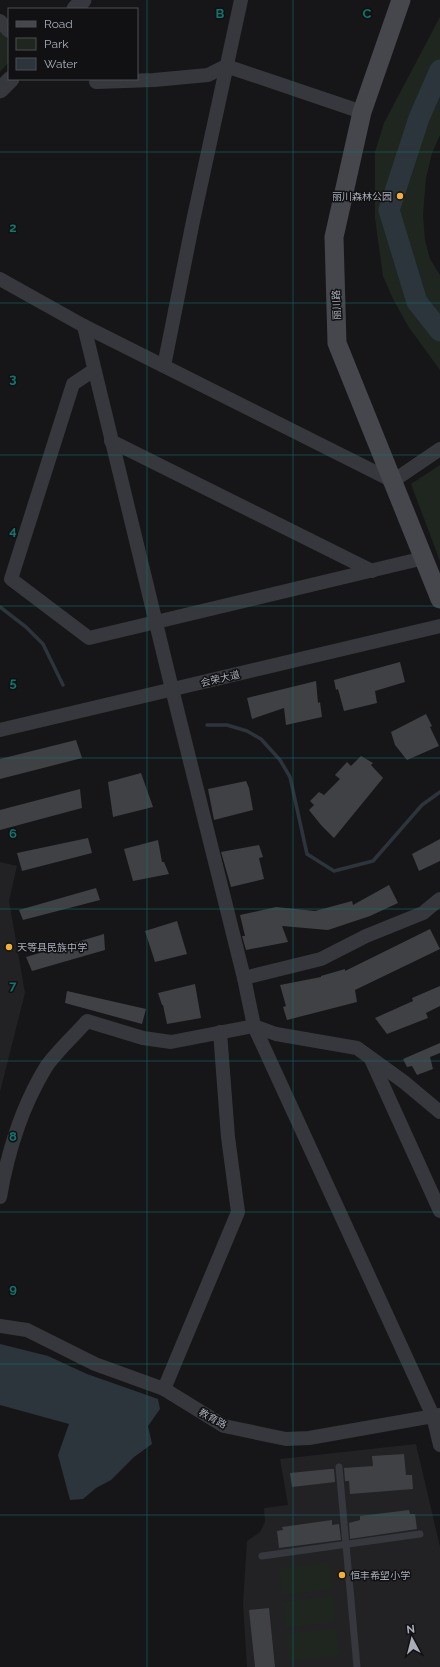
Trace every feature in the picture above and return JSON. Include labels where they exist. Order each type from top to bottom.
[{"type":"main road","name":"丽川路","points":[[401,0],[362,112],[334,237],[337,343],[440,599]]},
{"type":"street","points":[[76,8],[83,0]]},
{"type":"street","points":[[164,366],[193,221],[241,0]]},
{"type":"street","points":[[0,20],[8,30]]},
{"type":"street","points":[[96,82],[154,80],[208,75],[226,66],[362,112]]},
{"type":"street","points":[[0,90],[10,80]]},
{"type":"street","points":[[0,279],[84,326],[393,481],[440,449]]},
{"type":"street","points":[[84,326],[155,622],[244,978],[254,1026],[436,1415],[440,1445]]},
{"type":"street","points":[[94,370],[73,384],[11,579],[88,638],[424,558]]},
{"type":"street","points":[[111,441],[372,571]]},
{"type":"street","name":"会荣大道","points":[[0,730],[440,626]]},
{"type":"street","points":[[244,978],[321,959],[366,936],[423,913],[440,899]]},
{"type":"street","points":[[0,1197],[9,1153],[19,1121],[47,1066],[87,1021],[143,1038],[170,1042],[254,1026],[276,1034],[357,1048],[404,1082],[440,1112]]},
{"type":"street","points":[[164,1389],[238,1212],[228,1137],[220,1032]]},
{"type":"street","points":[[371,1058],[440,1210]]},
{"type":"street","name":"教育路","points":[[0,1326],[27,1330],[95,1364],[164,1389],[224,1426],[286,1439],[309,1438],[436,1415]]},
{"type":"lane","points":[[339,1467],[357,1667]]},
{"type":"lane","points":[[262,1556],[420,1534]]},
{"type":"shaded area","name":"天等县民族中学","points":[[0,862],[17,866],[9,901],[25,993],[0,1092]]},
{"type":"shaded area","name":"恒丰希望小学","points":[[416,1444],[440,1547],[440,1667],[247,1667],[243,1603],[247,1541],[260,1532],[265,1522],[264,1508],[288,1505],[280,1459]]},
{"type":"green space","name":"丽川森林公园","points":[[440,17],[440,135],[432,153],[426,178],[423,215],[425,240],[430,259],[440,275],[440,370],[408,326],[393,299],[383,276],[375,218],[375,152],[384,123]]},
{"type":"green space","points":[[0,31],[8,40],[8,63],[0,72]]},
{"type":"green space","points":[[440,465],[440,561],[411,484]]},
{"type":"green space","points":[[329,1563],[332,1589],[282,1595],[279,1569]]},
{"type":"green space","points":[[333,1596],[336,1622],[286,1628],[283,1602]]},
{"type":"green space","points":[[336,1628],[339,1655],[289,1661],[286,1634]]},
{"type":"water","points":[[0,1344],[48,1356],[87,1374],[158,1399],[160,1409],[148,1426],[152,1444],[134,1457],[111,1480],[96,1488],[83,1499],[70,1500],[58,1455],[69,1424],[0,1405]]},
{"type":"building","points":[[400,662],[405,682],[375,691],[377,703],[344,711],[334,680]]},
{"type":"building","points":[[316,681],[318,703],[320,702],[322,717],[286,725],[284,708],[252,719],[247,698]]},
{"type":"building","points":[[426,714],[439,746],[407,760],[395,745],[391,732]]},
{"type":"building","points":[[76,740],[82,758],[0,779],[0,759]]},
{"type":"building","points":[[361,756],[373,763],[371,765],[383,778],[334,838],[309,810],[314,805],[310,801],[319,792],[324,795],[340,779],[335,775],[347,762],[351,766]]},
{"type":"building","points":[[141,773],[153,807],[113,817],[108,782]]},
{"type":"building","points":[[246,781],[249,788],[253,810],[214,820],[208,789]]},
{"type":"building","points":[[80,789],[82,808],[0,830],[0,810]]},
{"type":"building","points":[[88,838],[92,853],[22,871],[17,853]]},
{"type":"building","points":[[440,839],[440,861],[419,871],[412,854]]},
{"type":"building","points":[[158,840],[162,862],[164,862],[169,874],[133,881],[124,849]]},
{"type":"building","points":[[259,845],[263,857],[259,858],[264,879],[231,887],[221,852]]},
{"type":"building","points":[[389,885],[398,903],[370,916],[328,930],[282,926],[288,942],[246,950],[242,936],[245,936],[240,915],[276,907],[315,911],[352,901],[353,905]]},
{"type":"building","points":[[96,888],[100,900],[23,920],[19,910]]},
{"type":"building","points":[[177,921],[187,954],[155,962],[145,931]]},
{"type":"building","points":[[430,929],[440,949],[355,990],[357,1002],[287,1020],[283,1007],[286,1006],[280,985],[321,977],[345,969],[345,971]]},
{"type":"building","points":[[104,934],[105,950],[32,971],[26,957]]},
{"type":"building","points":[[195,984],[201,1018],[167,1024],[163,1005],[158,993]]},
{"type":"building","points":[[440,986],[440,1006],[426,1013],[428,1018],[387,1034],[375,1018],[413,1001],[412,998]]},
{"type":"building","points":[[67,991],[146,1009],[142,1024],[65,1003]]},
{"type":"building","points":[[440,1043],[440,1053],[430,1057],[433,1069],[417,1075],[412,1066],[407,1067],[403,1059]]},
{"type":"building","points":[[404,1454],[406,1475],[412,1475],[413,1489],[350,1494],[349,1481],[345,1481],[344,1468],[373,1466],[372,1456]]},
{"type":"building","points":[[334,1469],[335,1482],[292,1487],[290,1473]]},
{"type":"building","points":[[409,1510],[410,1514],[415,1514],[417,1529],[350,1539],[349,1523],[360,1520],[360,1516]]},
{"type":"building","points":[[332,1520],[332,1525],[339,1524],[341,1540],[279,1548],[277,1531],[283,1530],[282,1527]]},
{"type":"building","points":[[269,1608],[275,1667],[255,1667],[249,1610]]},
{"type":"waterway","points":[[440,70],[419,118],[389,210],[417,302],[440,331]]},
{"type":"waterway","points":[[0,607],[26,627],[43,644],[63,685]]},
{"type":"waterway","points":[[207,725],[227,725],[247,731],[261,739],[280,760],[290,777],[307,854],[334,871],[373,861],[422,805],[440,792]]},
{"type":"place","name":"丽川森林公园","points":[[400,196]]},
{"type":"place","name":"天等县民族中学","points":[[9,947]]},
{"type":"place","name":"恒丰希望小学","points":[[342,1575]]}]
